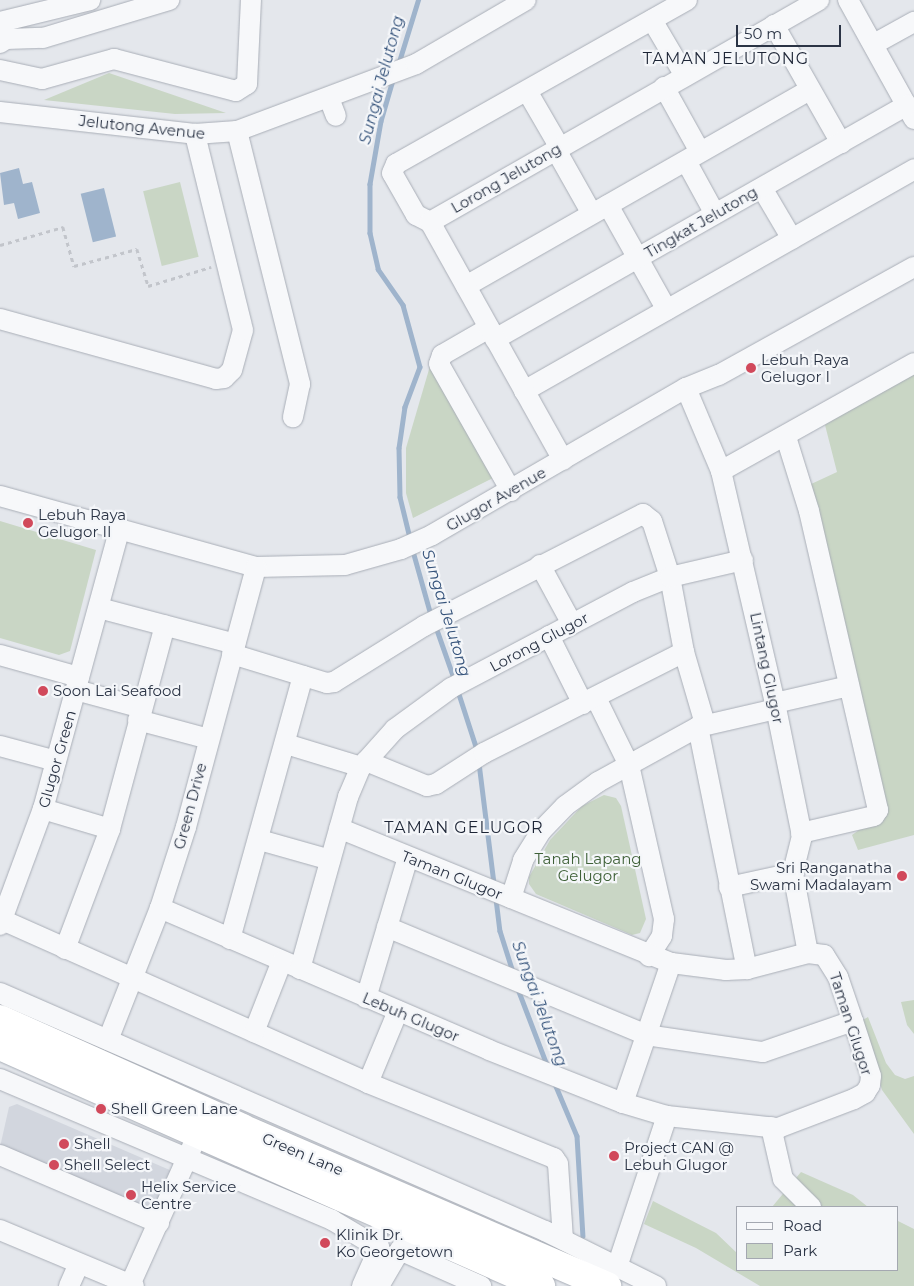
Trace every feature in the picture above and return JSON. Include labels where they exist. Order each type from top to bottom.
[{"type":"highway","name":"Green Lane","points":[[0,1019],[242,1128],[544,1241],[613,1275]]},
{"type":"highway","name":"Green Lane","points":[[0,1046],[42,1065],[193,1146],[322,1188],[541,1286]]},
{"type":"street","points":[[0,43],[6,39],[43,38],[134,6],[169,0]]},
{"type":"street","points":[[0,70],[42,79],[114,59],[236,91],[247,84],[251,0]]},
{"type":"street","name":"Jelutong Avenue","points":[[0,112],[194,134],[236,131],[333,107],[379,79],[416,64],[526,0]]},
{"type":"street","points":[[563,460],[430,222],[416,215],[392,168],[687,0]]},
{"type":"street","name":"Lorong Jelutong","points":[[430,222],[820,0]]},
{"type":"street","points":[[848,0],[910,112]]},
{"type":"street","points":[[0,22],[83,1]]},
{"type":"street","points":[[652,20],[685,76]]},
{"type":"street","points":[[874,44],[914,22]]},
{"type":"street","points":[[774,25],[841,143]]},
{"type":"street","points":[[664,88],[715,214]]},
{"type":"street","points":[[466,286],[810,90]]},
{"type":"street","points":[[527,91],[558,148],[600,210],[638,258],[667,310]]},
{"type":"street","name":"Tingkat Jelutong","points":[[511,491],[439,364],[442,355],[492,334],[638,258],[841,143],[910,112]]},
{"type":"street","points":[[236,131],[300,384],[293,417]]},
{"type":"street","points":[[0,319],[159,372],[216,380],[224,378],[232,370],[243,330],[194,134]]},
{"type":"street","points":[[524,391],[914,169]]},
{"type":"street","points":[[762,188],[792,239]]},
{"type":"street","name":"Glugor Avenue","points":[[844,300],[914,256]]},
{"type":"street","name":"Glugor Avenue","points":[[0,496],[119,532],[256,567],[346,565],[401,549],[432,536],[686,388],[717,362],[914,268]]},
{"type":"street","points":[[721,471],[786,437],[914,364]]},
{"type":"street","name":"Lintang Glugor","points":[[686,388],[721,471],[743,560],[775,706],[801,833],[792,873],[808,953]]},
{"type":"street","points":[[786,437],[809,511],[877,813],[801,833]]},
{"type":"street","points":[[99,608],[165,625],[303,676],[334,682],[442,616],[643,514],[652,521],[670,577],[684,652],[701,726],[728,887],[747,969]]},
{"type":"street","name":"Glugor Green","points":[[1,922],[43,809],[119,532]]},
{"type":"street","name":"Lorong Glugor","points":[[254,1032],[291,965],[330,860],[339,828],[364,764],[396,729],[452,688],[633,592],[670,577],[743,560]]},
{"type":"street","points":[[540,565],[572,624]]},
{"type":"street","name":"Green Drive","points":[[108,1040],[160,908],[186,827],[208,739],[256,567]]},
{"type":"street","points":[[66,949],[110,829],[165,625]]},
{"type":"street","points":[[549,636],[629,765],[664,919],[662,936],[649,956]]},
{"type":"street","points":[[286,744],[364,764],[427,786],[436,784],[477,757],[684,652]]},
{"type":"street","points":[[0,655],[78,684],[140,714],[208,739]]},
{"type":"street","points":[[230,939],[260,840],[303,676]]},
{"type":"street","name":"Taman Glugor","points":[[508,897],[523,860],[542,830],[565,806],[598,782],[701,726],[849,686]]},
{"type":"street","points":[[0,746],[56,761]]},
{"type":"street","points":[[43,809],[110,829]]},
{"type":"street","name":"Taman Glugor","points":[[339,828],[649,956],[671,963],[726,970],[747,969],[808,953],[824,955],[831,963],[871,1076],[864,1093]]},
{"type":"street","points":[[260,840],[330,860]]},
{"type":"street","points":[[366,998],[408,857]]},
{"type":"street","points":[[728,887],[792,873]]},
{"type":"street","name":"Lebuh Glugor","points":[[160,908],[398,1012],[541,1071],[623,1103],[667,1116],[771,1127],[784,1126],[864,1093]]},
{"type":"street","points":[[0,993],[108,1040],[544,1241],[558,1164],[554,1158],[368,1083],[134,978],[1,922]]},
{"type":"street","points":[[387,927],[646,1035],[763,1052],[853,1021]]},
{"type":"street","points":[[623,1103],[671,963]]},
{"type":"street","points":[[368,1083],[398,1012]]},
{"type":"street","points":[[31,1092],[42,1065]]},
{"type":"street","points":[[0,1080],[193,1146],[332,1220],[379,1248]]},
{"type":"street","points":[[656,1286],[613,1275],[667,1116]]},
{"type":"street","points":[[771,1127],[783,1179],[809,1206]]},
{"type":"street","points":[[0,1230],[132,1285],[193,1146]]},
{"type":"street","points":[[0,1155],[159,1223]]},
{"type":"street","points":[[322,1188],[338,1208],[374,1231],[379,1248],[362,1286]]},
{"type":"street","points":[[379,1286],[400,1250],[407,1245],[431,1238]]},
{"type":"street","points":[[400,1250],[481,1286]]},
{"type":"street","points":[[69,1286],[78,1264]]},
{"type":"path","points":[[0,244],[63,227],[74,266],[137,248],[148,286],[227,263]]},
{"type":"shaded area","points":[[17,1104],[172,1171],[153,1213],[0,1147],[9,1107]]},
{"type":"green space","points":[[109,73],[226,113],[175,114],[44,100]]},
{"type":"green space","points":[[180,182],[199,257],[162,266],[143,191]]},
{"type":"green space","points":[[430,366],[495,477],[413,518],[406,493],[406,448]]},
{"type":"green space","points":[[914,372],[914,835],[858,850],[852,835],[880,815],[809,485],[837,472],[825,425],[828,421]]},
{"type":"green space","points":[[0,521],[96,550],[70,651],[59,655],[0,638]]},
{"type":"green space","name":"Tanah Lapang Gelugor","points":[[604,795],[616,798],[621,806],[646,919],[640,933],[632,935],[536,894],[529,884],[529,877],[550,840],[582,806]]},
{"type":"green space","points":[[914,1000],[914,1034],[907,1025],[901,1002]]},
{"type":"green space","points":[[868,1017],[886,1063],[895,1075],[905,1079],[914,1076],[914,1134],[882,1090],[861,1021]]},
{"type":"green space","points":[[801,1172],[853,1195],[867,1206],[773,1206]]},
{"type":"green space","points":[[653,1201],[716,1233],[736,1252],[736,1271],[899,1271],[899,1222],[914,1229],[914,1286],[760,1286],[696,1248],[644,1224]]},
{"type":"water","points":[[19,168],[23,184],[32,182],[40,213],[18,219],[14,203],[4,205],[0,173]]},
{"type":"water","points":[[104,188],[116,237],[93,242],[81,194]]},
{"type":"waterway","name":"Sungai Jelutong","points":[[398,65],[418,0]]},
{"type":"waterway","name":"Sungai Jelutong","points":[[393,80],[381,121],[370,184],[370,233],[378,269],[403,305],[420,367],[405,407],[399,448],[400,497],[410,538]]},
{"type":"waterway","name":"Sungai Jelutong","points":[[413,551],[431,615]]},
{"type":"waterway","name":"Sungai Jelutong","points":[[436,627],[455,681]]},
{"type":"waterway","name":"Sungai Jelutong","points":[[458,691],[477,750]]},
{"type":"waterway","name":"Sungai Jelutong","points":[[479,763],[494,884]]},
{"type":"waterway","name":"Sungai Jelutong","points":[[496,899],[500,931],[513,972]]},
{"type":"waterway","name":"Sungai Jelutong","points":[[518,989],[547,1065]]},
{"type":"waterway","name":"Sungai Jelutong","points":[[555,1084],[577,1136],[583,1236]]},
{"type":"place","name":"Lebuh Raya Gelugor I","points":[[751,368]]},
{"type":"place","name":"Lebuh Raya Gelugor II","points":[[28,523]]},
{"type":"place","name":"Soon Lai Seafood","points":[[43,691]]},
{"type":"place","name":"Sri Ranganatha Swami Madalayam","points":[[902,876]]},
{"type":"place","name":"Shell Green Lane","points":[[101,1109]]},
{"type":"place","name":"Shell","points":[[64,1144]]},
{"type":"place","name":"Project CAN @ Lebuh Glugor","points":[[614,1156]]},
{"type":"place","name":"Shell Select","points":[[54,1165]]},
{"type":"place","name":"Helix Service Centre","points":[[131,1195]]},
{"type":"place","name":"Klinik Dr. Ko Georgetown","points":[[325,1243]]},
{"type":"district","name":"TAMAN JELUTONG","points":[[726,59]]},
{"type":"district","name":"TAMAN GELUGOR","points":[[464,828]]}]
